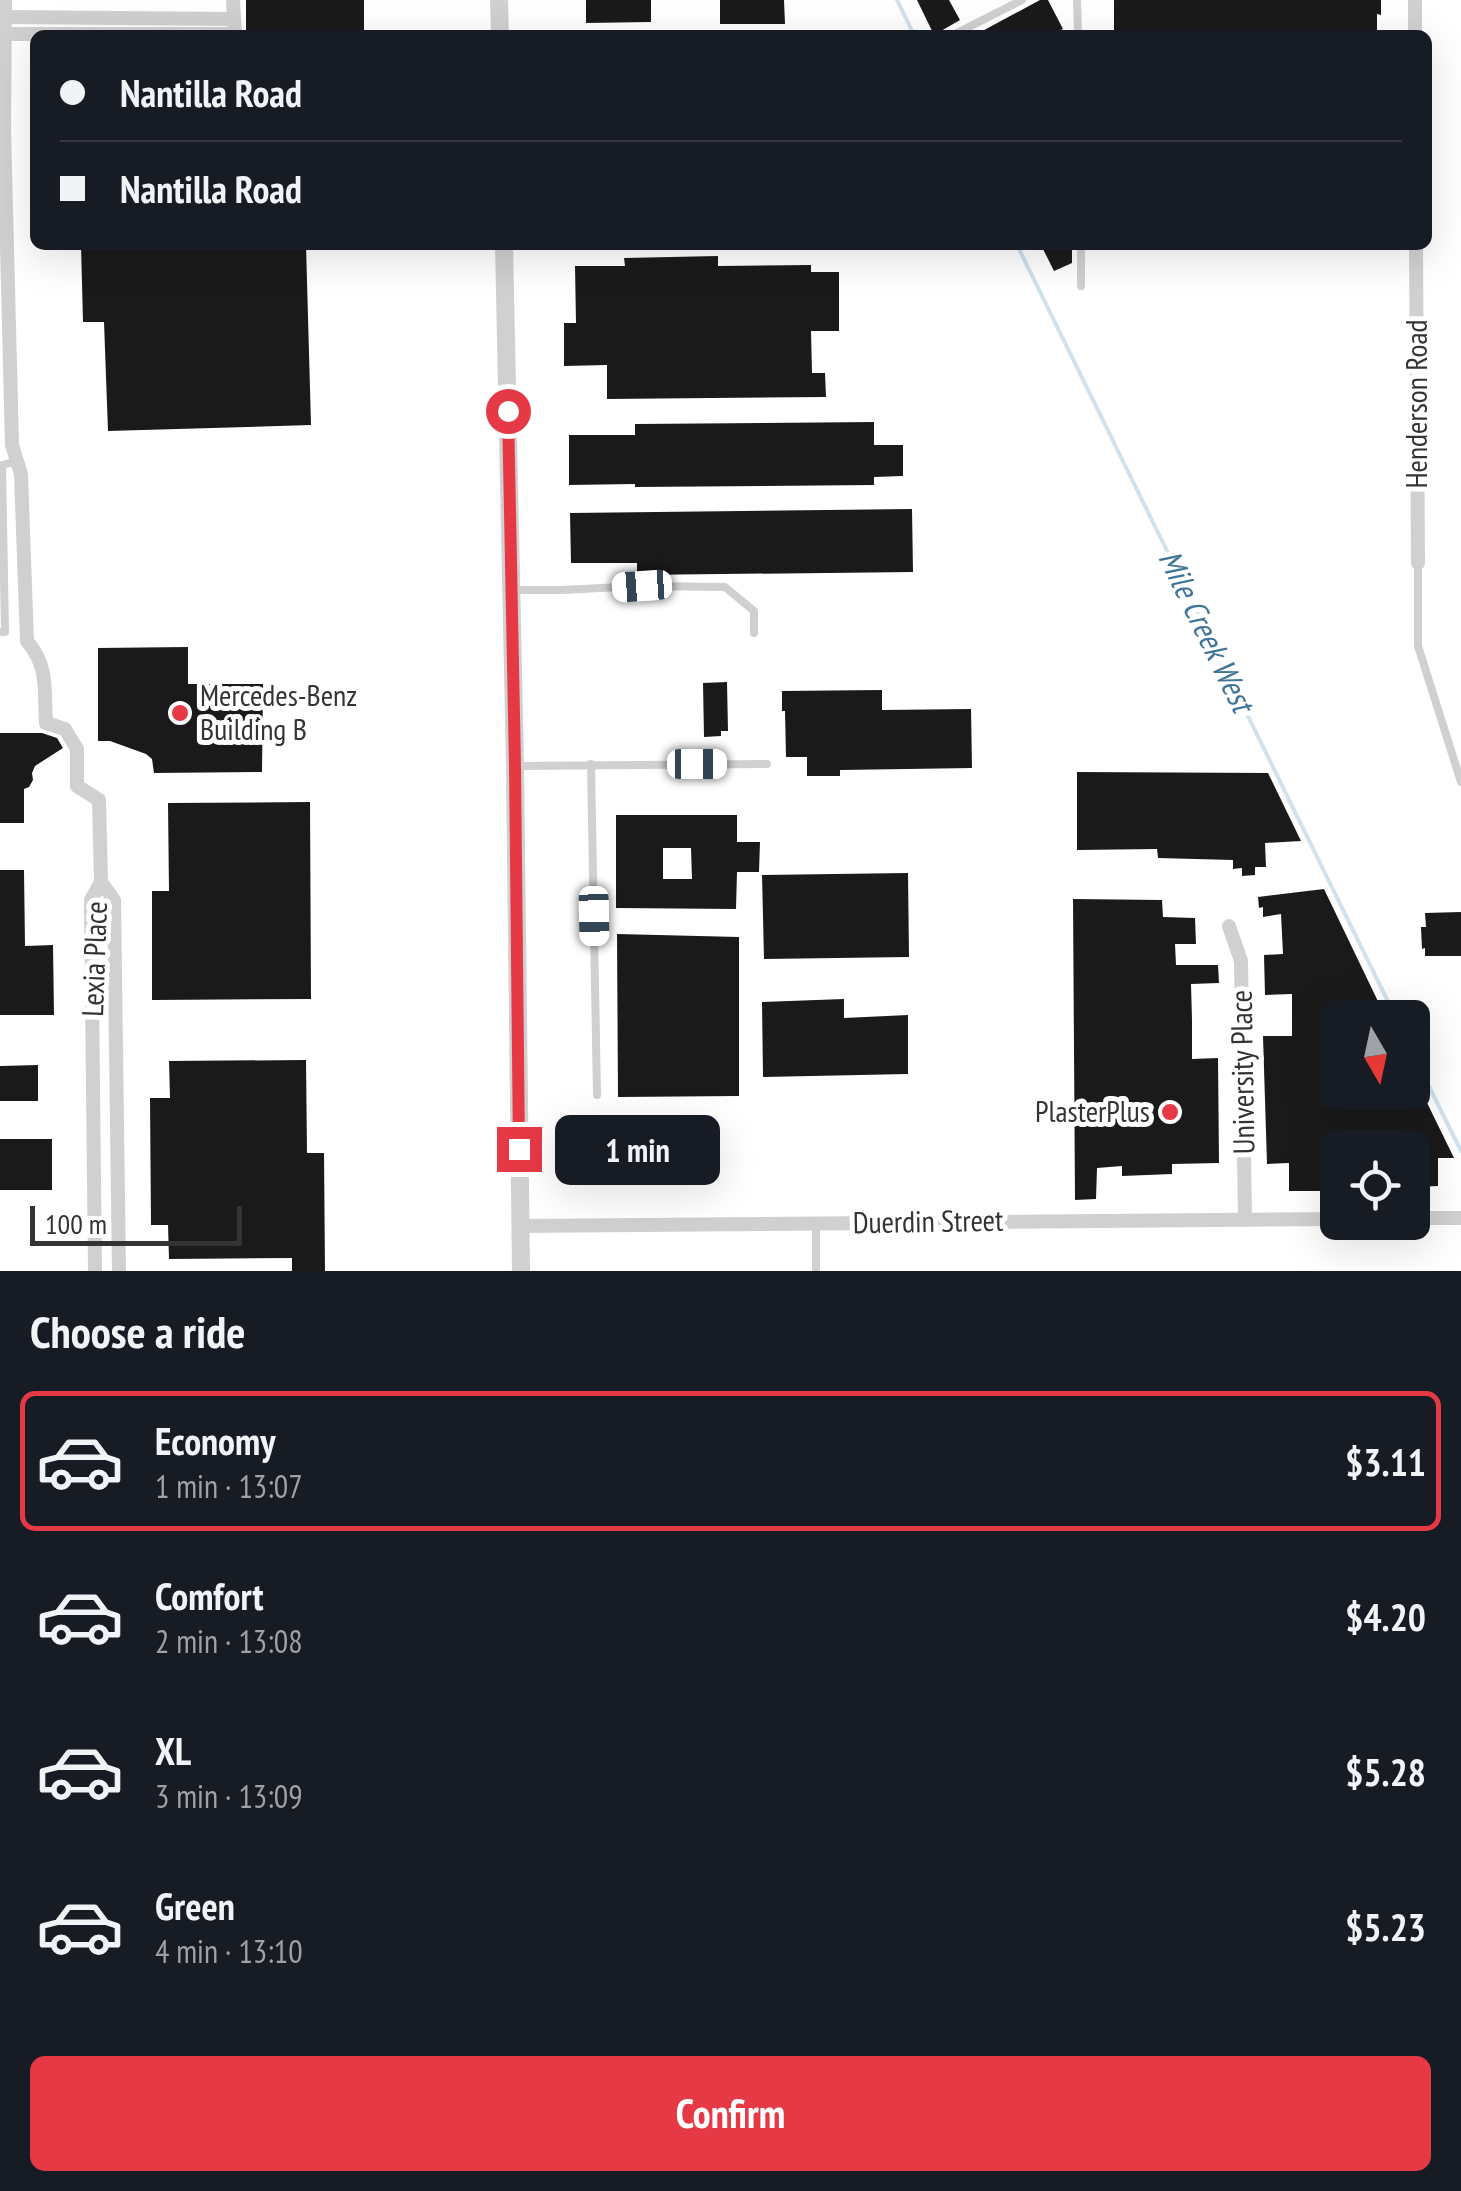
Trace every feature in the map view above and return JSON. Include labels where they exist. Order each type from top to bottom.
[{"type":"street","points":[[5,0],[3,220],[12,444],[17,461]]},
{"type":"street","points":[[233,0],[235,30]]},
{"type":"street","points":[[499,0],[500,30]]},
{"type":"street","points":[[1414,0],[1415,30]]},
{"type":"street","points":[[5,17],[234,19]]},
{"type":"street","points":[[4,34],[30,34]]},
{"type":"street","points":[[504,250],[520,1271]]},
{"type":"street","name":"Henderson Road","points":[[1416,250],[1418,563]]},
{"type":"street","name":"Lexia Place","points":[[17,461],[21,474],[27,641],[39,655],[42,666],[46,723],[65,729],[77,749],[77,786],[99,800],[101,882],[91,900],[95,1271]]},
{"type":"street","name":"Lexia Place","points":[[101,882],[114,900],[119,1271]]},
{"type":"street","name":"University Place","points":[[1229,926],[1241,961],[1245,1220]]},
{"type":"street","name":"Lexia Place","points":[[92,1037],[115,1037]]},
{"type":"street","points":[[94,1143],[117,1142]]},
{"type":"street","points":[[1430,1218],[1461,1218]]},
{"type":"street","name":"Duerdin Street","points":[[520,1226],[1320,1219]]},
{"type":"lane","points":[[963,30],[1022,0]]},
{"type":"lane","points":[[1077,0],[1078,30]]},
{"type":"lane","points":[[1080,250],[1081,286]]},
{"type":"lane","points":[[0,632],[4,632],[2,465],[17,461]]},
{"type":"lane","points":[[1418,563],[1418,646],[1461,782]]},
{"type":"lane","points":[[512,590],[725,587],[754,611],[754,633]]},
{"type":"lane","points":[[591,764],[597,1096]]},
{"type":"lane","points":[[515,766],[767,764]]},
{"type":"lane","points":[[816,1223],[816,1271]]},
{"type":"building","points":[[246,0],[364,0],[364,30],[246,30]]},
{"type":"building","points":[[586,0],[651,0],[651,22],[586,23]]},
{"type":"building","points":[[720,0],[784,0],[785,24],[720,24]]},
{"type":"building","points":[[917,0],[949,0],[960,20],[943,30],[932,30]]},
{"type":"building","points":[[1040,0],[1048,0],[1063,29],[1061,30],[984,30]]},
{"type":"building","points":[[1114,0],[1381,0],[1377,30],[1114,30]]},
{"type":"building","points":[[81,250],[306,250],[311,425],[108,431],[104,322],[83,322]]},
{"type":"building","points":[[1044,250],[1072,250],[1072,263],[1054,271]]},
{"type":"building","points":[[718,256],[718,266],[811,265],[811,272],[839,272],[839,331],[811,331],[812,373],[825,373],[826,397],[607,399],[607,365],[564,366],[564,323],[576,323],[575,266],[625,266],[624,258]]},
{"type":"building","points":[[874,422],[874,445],[903,445],[903,476],[874,477],[874,485],[569,485],[569,435],[635,435],[635,424]]},
{"type":"building","points":[[912,509],[913,572],[637,575],[637,563],[571,563],[570,513]]},
{"type":"building","name":"Mercedes-Benz Building B","points":[[188,647],[188,684],[263,684],[262,772],[154,773],[152,759],[146,754],[110,741],[98,741],[98,648]]},
{"type":"building","points":[[727,682],[728,731],[721,731],[721,736],[704,737],[703,683]]},
{"type":"building","points":[[882,690],[882,710],[971,709],[972,768],[840,770],[840,776],[807,776],[807,757],[786,757],[782,691]]},
{"type":"building","points":[[0,733],[42,733],[57,738],[63,748],[35,766],[33,780],[24,789],[24,823],[0,823]]},
{"type":"building","points":[[1077,772],[1268,773],[1301,841],[1265,843],[1266,867],[1255,867],[1255,875],[1242,876],[1242,868],[1233,869],[1233,860],[1158,858],[1157,849],[1077,850]]},
{"type":"building","points":[[310,802],[311,999],[152,1000],[152,891],[169,891],[168,803]]},
{"type":"building","points":[[616,815],[737,815],[737,842],[760,842],[759,872],[737,872],[736,909],[616,908]],"holes":[[[663,848],[691,848],[692,879],[663,879]]]},
{"type":"building","points":[[0,870],[24,870],[25,946],[53,945],[54,1015],[0,1015]]},
{"type":"building","points":[[908,873],[909,957],[764,959],[762,875]]},
{"type":"building","points":[[1324,889],[1377,1000],[1320,1000],[1320,1110],[1430,1109],[1454,1158],[1438,1158],[1438,1186],[1430,1186],[1430,1130],[1320,1130],[1320,1191],[1289,1191],[1289,1163],[1267,1164],[1263,1036],[1292,1036],[1292,994],[1265,995],[1264,955],[1283,954],[1281,914],[1263,917],[1258,897]]},
{"type":"building","points":[[1073,899],[1162,900],[1163,917],[1195,918],[1196,944],[1175,944],[1176,965],[1218,965],[1219,983],[1191,984],[1192,1059],[1218,1058],[1219,1163],[1172,1164],[1172,1174],[1122,1176],[1122,1166],[1097,1168],[1096,1199],[1075,1200]]},
{"type":"building","points":[[1461,912],[1461,956],[1425,956],[1421,927],[1426,927],[1425,913]]},
{"type":"building","points":[[617,934],[739,937],[739,1096],[618,1097]]},
{"type":"building","points":[[844,999],[844,1018],[908,1015],[908,1074],[763,1077],[762,1002]]},
{"type":"building","points":[[306,1060],[307,1153],[324,1153],[325,1271],[292,1271],[292,1258],[169,1259],[168,1225],[151,1225],[150,1098],[170,1098],[169,1061]]},
{"type":"building","points":[[38,1065],[38,1101],[0,1101],[0,1066]]},
{"type":"building","points":[[0,1139],[52,1139],[52,1190],[0,1190]]},
{"type":"waterway","name":"Mile Creek West","points":[[897,0],[912,30]]},
{"type":"waterway","name":"Mile Creek West","points":[[1019,250],[1387,1000]]},
{"type":"waterway","name":"Mile Creek West","points":[[1430,1088],[1461,1151]]},
{"type":"place","name":"Mercedes-Benz Building B","points":[[180,713]]},
{"type":"place","name":"PlasterPlus","points":[[1170,1112]]},
{"type":"route","points":[[508,411],[519,1149]]}]
